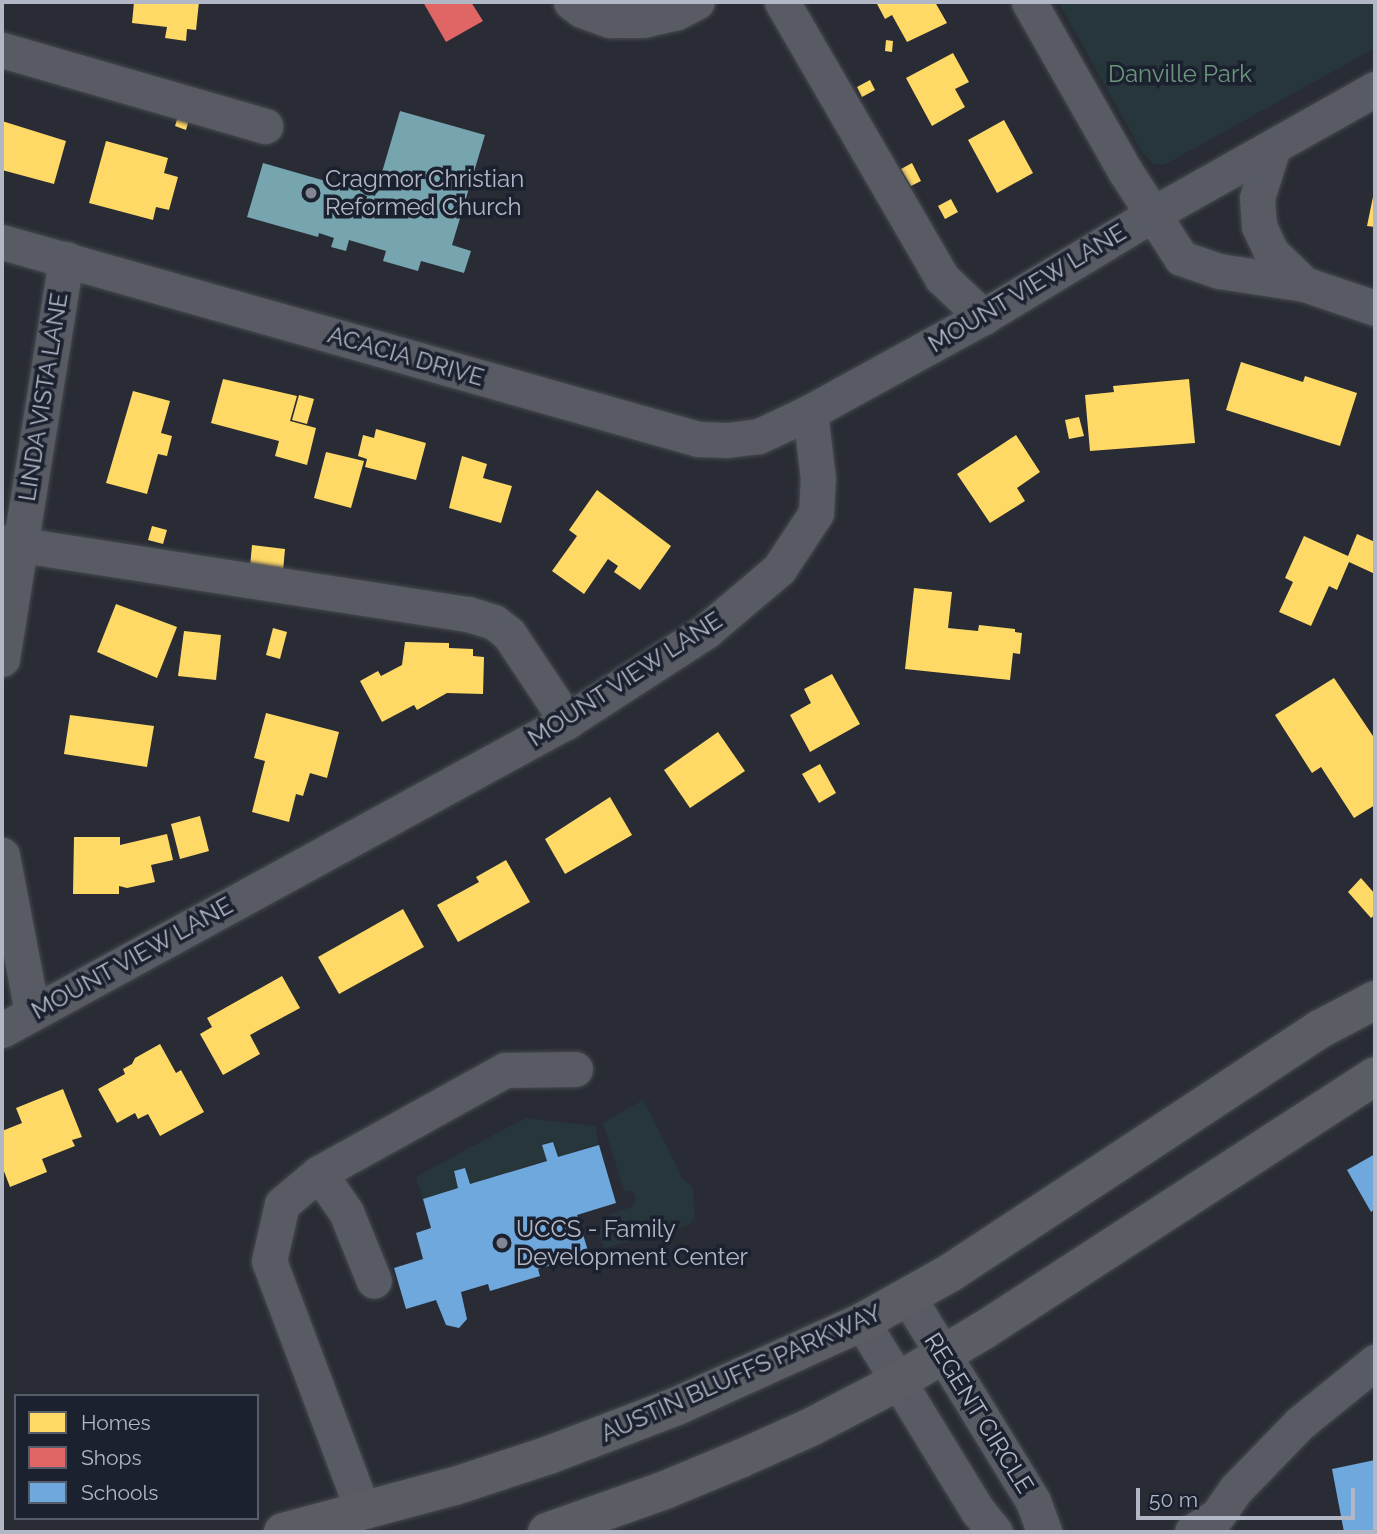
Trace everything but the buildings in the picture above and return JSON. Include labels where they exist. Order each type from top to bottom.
[{"type":"main road","name":"AUSTIN BLUFFS PARKWAY","points":[[283,1532],[549,1455],[675,1407],[862,1322],[950,1273],[1320,1028],[1375,1000]]},
{"type":"main road","points":[[547,1532],[665,1490],[742,1458],[811,1427],[897,1382],[943,1356],[1375,1076]]},
{"type":"street","points":[[571,2],[582,10],[610,20],[643,20],[677,12],[696,2]]},
{"type":"street","points":[[782,2],[942,278],[983,317]]},
{"type":"street","points":[[1029,2],[1181,258],[1219,271],[1304,284],[1375,309]]},
{"type":"street","points":[[2,50],[265,126]]},
{"type":"street","name":"MOUNT VIEW LANE","points":[[2,1030],[567,721],[706,631],[779,569],[816,513],[818,479],[810,412],[983,317],[1153,214],[1375,89]]},
{"type":"street","points":[[1273,146],[1257,198],[1259,226],[1271,252],[1304,284]]},
{"type":"street","name":"ACACIA DRIVE","points":[[2,242],[698,439],[727,440],[759,436],[810,412]]},
{"type":"street","name":"LINDA VISTA LANE","points":[[2,659],[10,543],[66,259]]},
{"type":"street","points":[[10,543],[468,614],[494,622],[509,634],[567,721]]},
{"type":"street","points":[[2,855],[32,1013]]},
{"type":"street","points":[[363,1511],[269,1261],[282,1204],[319,1173],[505,1070],[575,1069]]},
{"type":"street","points":[[319,1173],[346,1212],[374,1281]]},
{"type":"street","name":"REGENT CIRCLE","points":[[908,1297],[1034,1501],[1044,1532]]},
{"type":"street","points":[[862,1322],[897,1382],[995,1532]]},
{"type":"street","points":[[1208,1527],[1236,1489],[1300,1423],[1375,1362]]},
{"type":"green space","name":"Danville Park","points":[[1058,2],[1375,2],[1375,48],[1164,165],[1154,164],[1142,152]]},
{"type":"green space","points":[[643,1100],[683,1179],[693,1188],[695,1219],[688,1225],[605,1248],[599,1236],[601,1223],[611,1214],[632,1207],[636,1199],[633,1192],[624,1190],[603,1123]]},
{"type":"green space","points":[[525,1118],[596,1126],[598,1144],[558,1157],[553,1141],[542,1144],[547,1160],[470,1184],[464,1168],[453,1171],[458,1187],[423,1199],[416,1177]]},
{"type":"place","name":"Cragmor Christian Reformed Church","points":[[311,193]]},
{"type":"place","name":"UCCS - Family Development Center","points":[[502,1243]]}]
